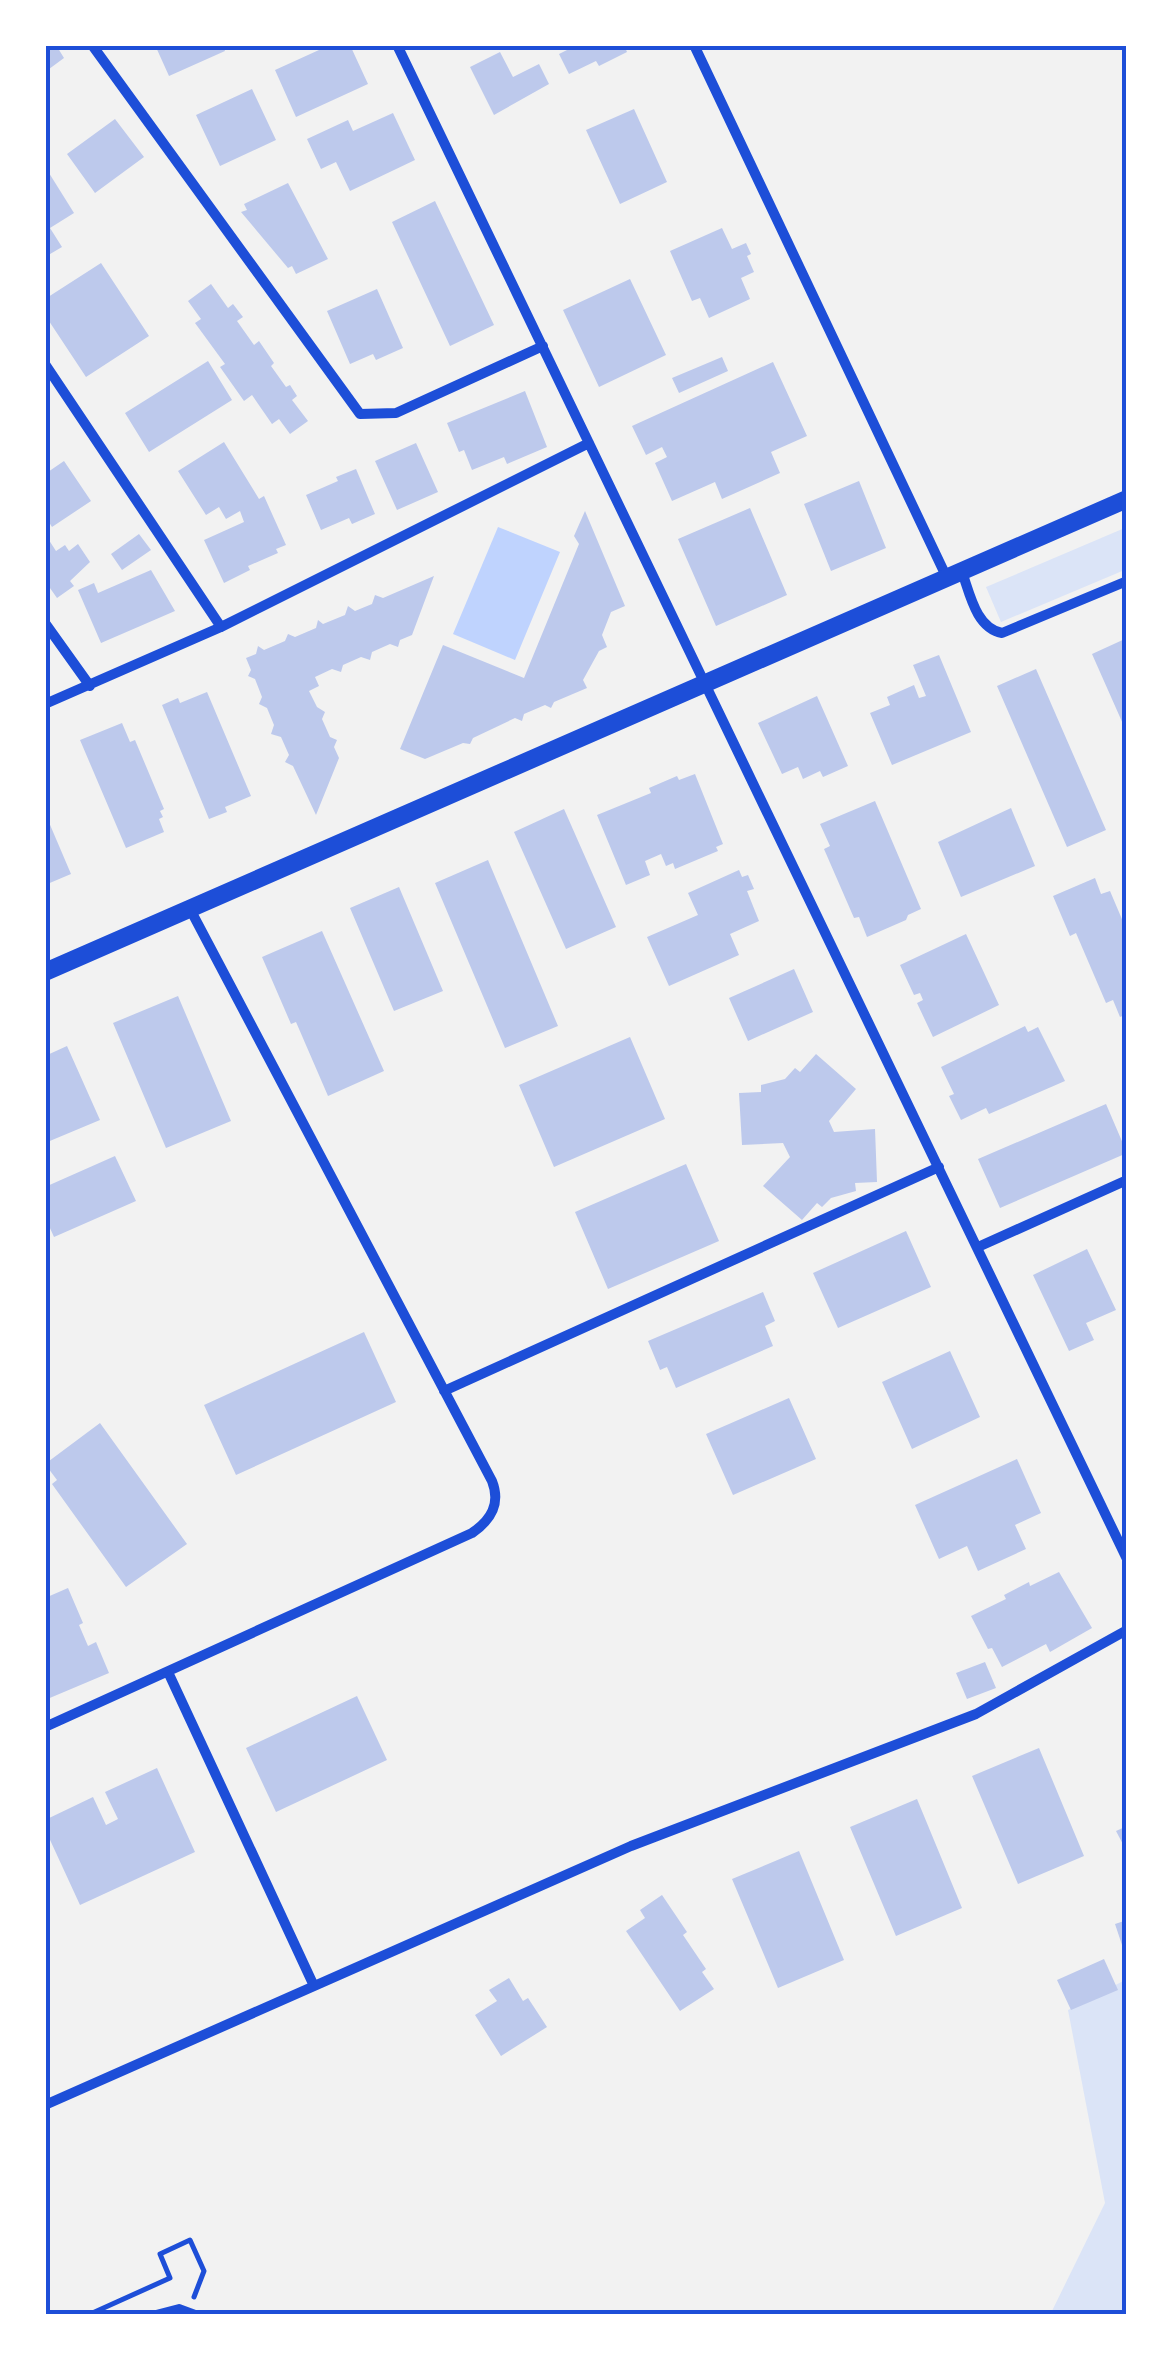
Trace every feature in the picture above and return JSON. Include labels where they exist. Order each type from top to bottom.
[{"type":"street","points":[[92,45],[360,414],[396,413],[543,346]]},
{"type":"street","points":[[397,45],[1127,1560]]},
{"type":"street","points":[[694,45],[954,575],[982,620],[993,632],[1002,634],[1127,581]]},
{"type":"street","points":[[45,364],[221,627]]},
{"type":"street","points":[[45,704],[221,627],[590,443]]},
{"type":"street","points":[[45,972],[1127,499]]},
{"type":"street","points":[[45,622],[90,686]]},
{"type":"street","points":[[45,1727],[472,1533],[494,1510],[496,1490],[190,909]]},
{"type":"street","points":[[444,1391],[940,1168]]},
{"type":"street","points":[[978,1247],[1127,1180]]},
{"type":"street","points":[[45,2104],[631,1846],[976,1714],[1127,1630]]},
{"type":"street","points":[[168,1672],[314,1986]]},
{"type":"lane","points":[[152,2315],[189,2309],[198,2315]]},
{"type":"path","points":[[88,2315],[170,2278],[160,2254],[190,2240],[204,2271],[189,2309]]},
{"type":"shaded area","points":[[1127,527],[1127,569],[1001,622],[986,587]]},
{"type":"shaded area","points":[[1127,1979],[1127,2315],[1050,2315],[1105,2203],[1068,2010]]},
{"type":"water","points":[[498,527],[560,552],[515,660],[453,634]]},
{"type":"building","points":[[45,45],[56,45],[64,58],[45,72]]},
{"type":"building","points":[[155,45],[223,45],[225,51],[169,76]]},
{"type":"building","points":[[330,45],[350,45],[368,84],[296,117],[275,70]]},
{"type":"building","points":[[577,45],[624,45],[627,52],[599,66],[596,61],[569,74],[559,54]]},
{"type":"building","points":[[500,52],[513,77],[539,64],[549,84],[494,115],[470,67]]},
{"type":"building","points":[[252,89],[276,140],[220,166],[196,115]]},
{"type":"building","points":[[634,109],[667,182],[620,204],[586,130]]},
{"type":"building","points":[[393,113],[415,160],[350,191],[336,162],[321,169],[307,139],[348,120],[353,131]]},
{"type":"building","points":[[115,119],[144,157],[95,193],[67,154]]},
{"type":"building","points":[[49,173],[74,213],[50,228],[62,247],[45,257],[45,176]]},
{"type":"building","points":[[288,183],[328,259],[296,274],[241,212],[247,210],[244,204]]},
{"type":"building","points":[[435,201],[494,325],[450,346],[392,222]]},
{"type":"building","points":[[722,228],[732,249],[746,243],[754,272],[741,278],[750,299],[709,318],[700,298],[692,301],[670,251]]},
{"type":"building","points":[[101,263],[149,336],[86,377],[45,315],[45,299]]},
{"type":"building","points":[[630,279],[666,355],[599,387],[563,310]]},
{"type":"building","points":[[211,284],[228,308],[233,304],[243,317],[237,321],[254,345],[259,341],[274,363],[271,366],[297,396],[292,400],[308,421],[290,434],[279,419],[272,424],[252,395],[244,401],[220,367],[225,364],[195,323],[201,319],[188,301]]},
{"type":"building","points":[[377,289],[403,348],[376,360],[373,354],[350,364],[327,311]]},
{"type":"building","points":[[722,357],[728,371],[679,393],[672,378]]},
{"type":"building","points":[[208,361],[232,400],[149,452],[125,413]]},
{"type":"building","points":[[773,362],[807,436],[771,452],[780,473],[722,499],[715,482],[672,501],[655,463],[667,457],[662,447],[646,455],[632,426]]},
{"type":"building","points":[[525,391],[547,447],[507,464],[504,457],[472,470],[464,450],[459,452],[447,423]]},
{"type":"building","points":[[224,442],[259,499],[264,496],[286,545],[224,583],[204,540],[244,522],[240,511],[226,519],[219,507],[206,515],[178,471]]},
{"type":"building","points":[[416,443],[438,492],[397,510],[375,461]]},
{"type":"building","points":[[64,461],[91,501],[52,527],[45,516],[45,474]]},
{"type":"building","points":[[356,469],[375,514],[352,524],[349,518],[321,530],[306,495]]},
{"type":"building","points":[[859,481],[886,548],[831,571],[804,504]]},
{"type":"building","points":[[750,508],[787,595],[716,626],[678,539]]},
{"type":"building","points":[[585,511],[625,606],[611,612],[602,635],[607,647],[599,651],[583,680],[587,688],[554,702],[551,708],[545,705],[524,714],[522,721],[515,718],[473,738],[470,744],[463,743],[425,759],[400,749],[443,645],[524,678],[579,544],[574,536]]},
{"type":"building","points":[[45,534],[56,551],[65,545],[69,551],[78,544],[90,562],[70,581],[74,586],[57,598],[45,581]]},
{"type":"building","points":[[139,534],[151,550],[122,570],[111,554]]},
{"type":"building","points":[[151,570],[175,611],[101,643],[78,590],[94,583],[98,593]]},
{"type":"building","points":[[434,576],[412,635],[400,640],[398,647],[390,644],[372,652],[370,660],[361,657],[343,665],[341,672],[332,669],[315,677],[319,686],[309,691],[317,707],[325,712],[322,719],[330,737],[337,740],[334,747],[339,758],[316,815],[293,766],[285,762],[289,755],[281,737],[271,734],[274,725],[267,708],[259,704],[262,697],[255,679],[248,676],[251,670],[246,658],[256,654],[258,646],[264,650],[285,641],[288,634],[295,637],[316,628],[318,620],[323,624],[345,615],[348,606],[355,611],[372,604],[375,595],[383,598]]},
{"type":"building","points":[[1127,638],[1127,733],[1092,654]]},
{"type":"building","points":[[939,655],[971,732],[892,765],[870,713],[890,705],[887,697],[914,685],[919,698],[926,696],[913,665]]},
{"type":"building","points":[[1036,669],[1106,830],[1067,847],[997,686]]},
{"type":"building","points":[[207,692],[251,796],[209,819],[162,705],[178,698],[180,703]]},
{"type":"building","points":[[817,696],[848,766],[823,777],[820,771],[803,779],[798,767],[782,774],[758,723]]},
{"type":"building","points":[[122,723],[130,742],[135,740],[164,809],[159,819],[164,832],[126,848],[80,740]]},
{"type":"building","points":[[695,774],[723,844],[716,847],[718,851],[675,869],[673,863],[666,866],[661,854],[645,861],[650,875],[626,885],[597,815],[651,793],[649,788],[677,776],[679,780]]},
{"type":"building","points":[[875,801],[921,909],[867,937],[859,917],[854,918],[824,849],[830,846],[820,824]]},
{"type":"building","points":[[1011,808],[1035,866],[961,897],[938,842]]},
{"type":"building","points":[[564,809],[616,927],[566,949],[514,832]]},
{"type":"building","points":[[45,813],[71,874],[45,885]]},
{"type":"building","points":[[488,860],[558,1026],[505,1048],[435,883]]},
{"type":"building","points":[[739,870],[742,877],[748,875],[754,889],[747,891],[759,921],[730,934],[739,955],[669,986],[647,937],[698,915],[688,893]]},
{"type":"building","points":[[1095,878],[1101,894],[1110,891],[1127,931],[1127,1014],[1120,1017],[1113,1000],[1106,1003],[1076,933],[1070,936],[1053,896]]},
{"type":"building","points":[[399,887],[443,991],[394,1011],[350,908]]},
{"type":"building","points":[[322,931],[384,1071],[328,1096],[262,957]]},
{"type":"building","points":[[966,934],[999,1005],[933,1037],[917,1003],[923,1000],[920,993],[914,995],[900,965]]},
{"type":"building","points":[[794,969],[813,1012],[748,1041],[729,998]]},
{"type":"building","points":[[178,996],[231,1121],[166,1148],[113,1023]]},
{"type":"building","points":[[1025,1026],[1028,1032],[1038,1027],[1065,1081],[989,1114],[986,1108],[961,1120],[941,1067]]},
{"type":"building","points":[[630,1037],[665,1119],[554,1167],[519,1085]]},
{"type":"building","points":[[67,1046],[100,1120],[45,1143],[45,1056]]},
{"type":"building","points":[[816,1054],[856,1089],[829,1121],[834,1132],[875,1129],[877,1182],[855,1183],[856,1191],[831,1198],[822,1207],[817,1203],[802,1220],[763,1186],[790,1157],[783,1143],[742,1145],[739,1093],[761,1092],[761,1085],[785,1079],[795,1068],[800,1072]]},
{"type":"building","points":[[1106,1104],[1127,1153],[1000,1208],[978,1159]]},
{"type":"building","points":[[115,1156],[136,1201],[54,1237],[45,1217],[45,1187]]},
{"type":"building","points":[[686,1164],[719,1241],[608,1289],[575,1212]]},
{"type":"building","points":[[906,1231],[931,1287],[838,1328],[813,1273]]},
{"type":"building","points":[[1087,1249],[1116,1310],[1086,1323],[1094,1340],[1069,1351],[1033,1275]]},
{"type":"building","points":[[763,1292],[775,1321],[765,1326],[773,1346],[676,1388],[667,1367],[660,1370],[648,1341]]},
{"type":"building","points":[[364,1332],[396,1402],[236,1475],[204,1405]]},
{"type":"building","points":[[950,1351],[980,1417],[912,1449],[882,1382]]},
{"type":"building","points":[[789,1398],[816,1459],[733,1495],[706,1434]]},
{"type":"building","points":[[100,1423],[187,1544],[126,1587],[52,1484],[57,1480],[45,1464]]},
{"type":"building","points":[[1017,1459],[1041,1513],[1015,1525],[1026,1549],[978,1571],[967,1546],[939,1559],[915,1505]]},
{"type":"building","points":[[1059,1572],[1092,1628],[1050,1652],[1046,1644],[1002,1667],[971,1616],[1006,1599],[1004,1595],[1029,1582],[1030,1586]]},
{"type":"building","points":[[68,1588],[88,1646],[96,1642],[109,1673],[45,1700],[45,1598]]},
{"type":"building","points":[[985,1662],[996,1688],[967,1699],[956,1673]]},
{"type":"building","points":[[357,1696],[387,1760],[276,1812],[246,1748]]},
{"type":"building","points":[[1039,1748],[1084,1856],[1018,1884],[972,1776]]},
{"type":"building","points":[[157,1768],[195,1852],[80,1905],[45,1829],[45,1820],[93,1797],[106,1825],[118,1819],[105,1792]]},
{"type":"building","points":[[917,1799],[962,1908],[896,1936],[850,1827]]},
{"type":"building","points":[[1127,1826],[1127,1852],[1116,1831]]},
{"type":"building","points":[[799,1851],[844,1960],[778,1988],[732,1879]]},
{"type":"building","points":[[662,1895],[687,1932],[683,1935],[706,1969],[702,1972],[714,1989],[680,2011],[626,1931],[645,1918],[640,1910]]},
{"type":"building","points":[[1127,1920],[1127,1943],[1122,1945],[1115,1924]]},
{"type":"building","points":[[1104,1959],[1118,1990],[1071,2010],[1057,1980]]},
{"type":"building","points":[[509,1978],[523,2001],[528,1998],[547,2027],[501,2056],[475,2015],[497,2001],[489,1990]]}]
